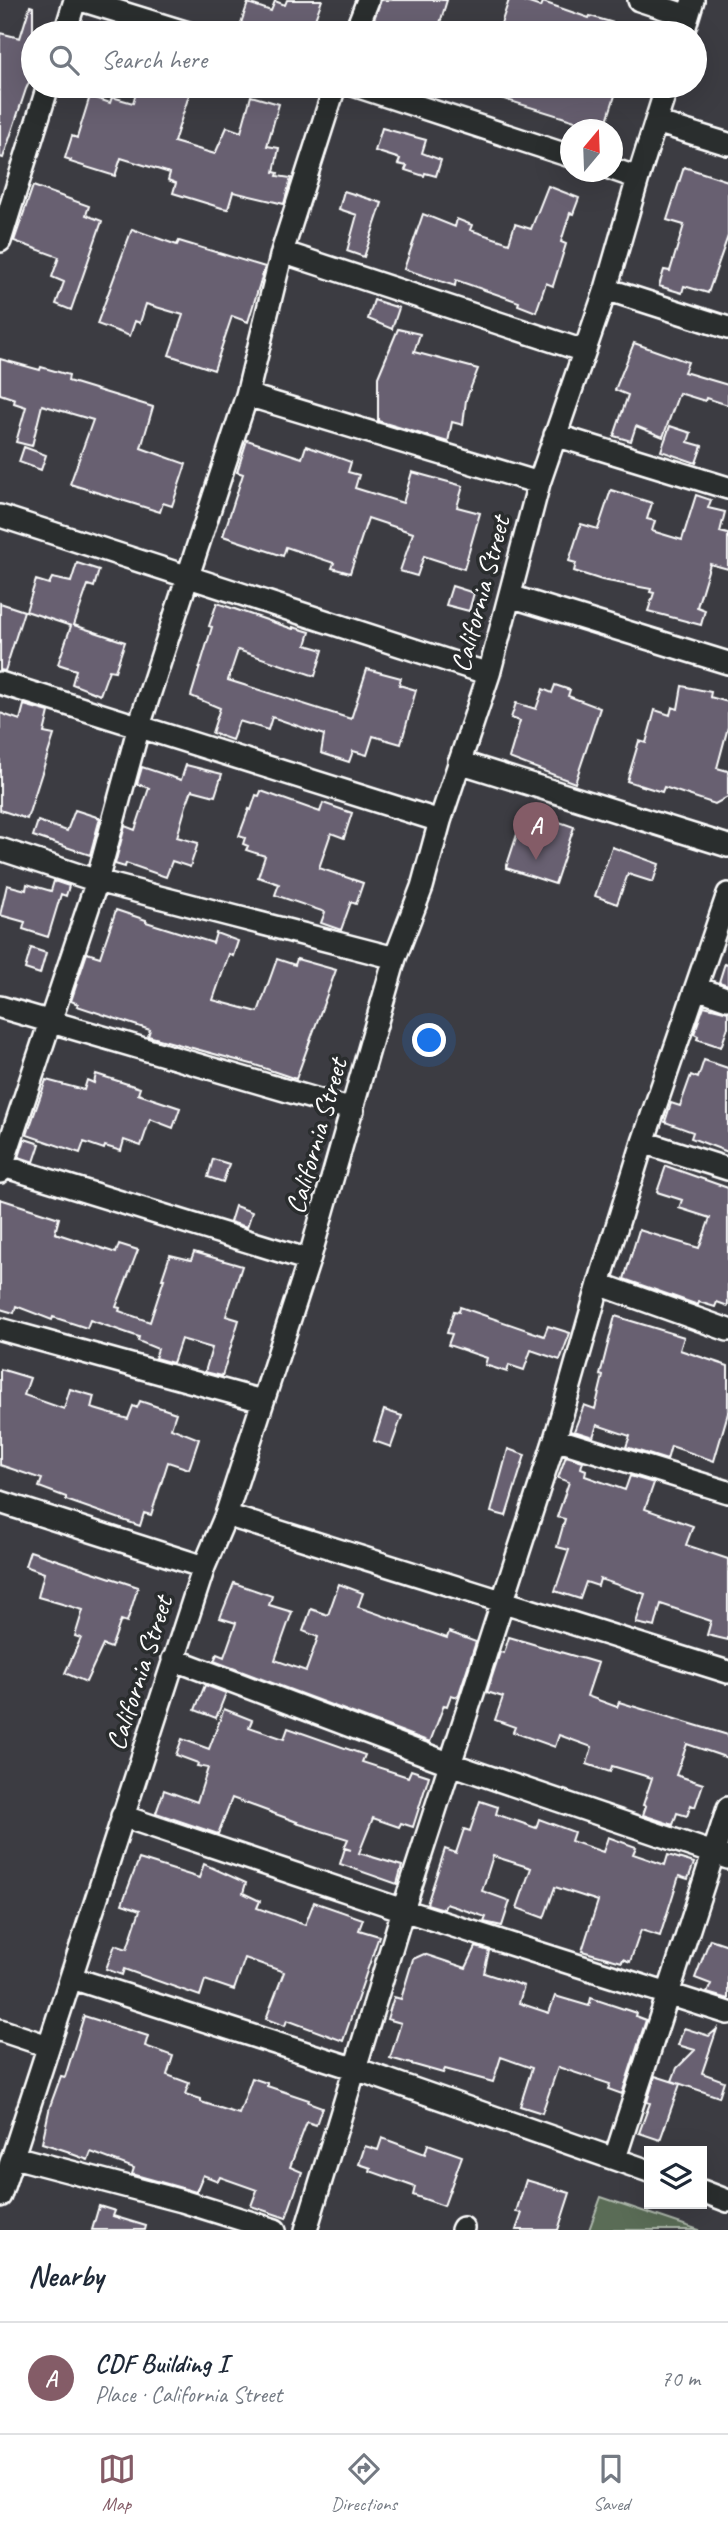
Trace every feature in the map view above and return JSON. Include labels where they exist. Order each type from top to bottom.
[{"type":"street","points":[[69,21],[75,0]]},
{"type":"street","points":[[80,0],[149,21]]},
{"type":"street","points":[[360,21],[368,0]]},
{"type":"street","points":[[639,0],[688,16]]},
{"type":"street","points":[[0,241],[44,98]]},
{"type":"street","points":[[309,1259],[1,1168],[97,880],[139,726],[247,395],[282,252],[331,98]]},
{"type":"street","points":[[393,98],[560,153]]},
{"type":"street","name":"California Street","points":[[0,2196],[173,1659],[204,1567],[226,1515],[309,1259],[395,958],[422,887],[440,821],[489,674],[539,482],[606,289],[663,98]]},
{"type":"street","points":[[656,122],[728,144]]},
{"type":"street","points":[[623,172],[638,177]]},
{"type":"street","points":[[282,252],[584,351]]},
{"type":"street","points":[[606,289],[728,328]]},
{"type":"street","points":[[247,395],[539,482]]},
{"type":"street","points":[[555,435],[728,488]]},
{"type":"street","points":[[0,516],[489,674]]},
{"type":"street","points":[[510,596],[728,663]]},
{"type":"street","points":[[0,683],[440,821]]},
{"type":"street","points":[[459,762],[728,846]]},
{"type":"street","points":[[0,849],[97,880],[395,958]]},
{"type":"street","points":[[306,2230],[353,2068],[555,1439],[643,1142],[728,894]]},
{"type":"street","points":[[696,988],[728,999]]},
{"type":"street","points":[[0,1007],[353,1110]]},
{"type":"street","points":[[643,1142],[728,1169]]},
{"type":"street","points":[[599,1284],[728,1331]]},
{"type":"street","points":[[0,1329],[262,1401]]},
{"type":"street","points":[[555,1439],[728,1492]]},
{"type":"street","points":[[0,1502],[204,1567]]},
{"type":"street","points":[[226,1515],[728,1672]]},
{"type":"street","points":[[173,1659],[451,1764],[721,1855]]},
{"type":"street","points":[[615,2158],[668,1994],[721,1855],[728,1808]]},
{"type":"street","points":[[122,1816],[403,1910],[728,2012]]},
{"type":"street","points":[[72,1978],[353,2068],[644,2169]]},
{"type":"street","points":[[0,2030],[48,2046]]},
{"type":"street","points":[[14,2157],[182,2201],[275,2230]]},
{"type":"street","points":[[707,2193],[728,2201]]},
{"type":"green space","points":[[601,2197],[699,2230],[589,2230]]},
{"type":"building","points":[[287,0],[322,0],[314,21],[242,21],[248,3],[271,11],[275,1],[285,5]]},
{"type":"building","points":[[381,0],[447,0],[441,21],[373,21]]},
{"type":"building","points":[[509,0],[520,0],[541,7],[543,2],[589,18],[590,16],[607,21],[502,21]]},
{"type":"building","points":[[30,6],[33,7],[33,21],[25,21]]},
{"type":"building","points":[[0,33],[20,38],[21,35],[23,98],[3,158],[0,157]]},
{"type":"building","points":[[89,98],[110,103],[112,98],[116,98],[133,103],[134,98],[188,98],[174,142],[215,154],[227,127],[241,132],[250,98],[279,104],[267,146],[279,148],[274,172],[278,173],[277,176],[291,178],[284,204],[233,192],[228,209],[222,208],[173,193],[176,183],[168,180],[170,173],[121,158],[115,176],[65,158],[72,136],[77,138]]},
{"type":"building","points":[[501,98],[614,98],[608,119],[569,119]]},
{"type":"building","points":[[382,128],[426,140],[422,153],[441,160],[436,176],[425,173],[424,176],[405,170],[407,166],[398,164],[400,159],[375,151]]},
{"type":"building","points":[[684,167],[728,181],[728,236],[708,293],[684,286],[682,293],[659,286],[664,270],[670,271],[684,225],[667,220]]},
{"type":"building","points":[[33,186],[89,206],[86,215],[102,221],[71,310],[56,304],[64,282],[52,277],[59,257],[14,241]]},
{"type":"building","points":[[548,186],[579,198],[573,214],[570,213],[561,242],[566,244],[553,286],[546,283],[536,312],[518,305],[519,302],[456,280],[455,286],[404,269],[423,214],[455,227],[457,219],[472,225],[470,230],[509,243],[515,224],[531,229]]},
{"type":"building","points":[[344,191],[382,203],[364,257],[347,251],[357,215],[339,209]]},
{"type":"building","points":[[132,229],[177,245],[179,241],[265,267],[248,322],[232,316],[214,370],[169,355],[183,315],[146,304],[140,323],[135,321],[130,336],[97,324]]},
{"type":"building","points":[[374,300],[399,308],[392,329],[368,319]]},
{"type":"building","points":[[398,329],[420,334],[414,352],[478,369],[466,400],[463,425],[452,422],[448,442],[378,421],[378,377]]},
{"type":"building","points":[[634,343],[688,362],[684,372],[728,385],[728,405],[679,393],[663,437],[636,426],[631,441],[614,436],[628,395],[615,390]]},
{"type":"building","points":[[0,359],[69,375],[68,381],[153,407],[141,448],[186,464],[172,506],[163,503],[160,512],[70,484],[93,420],[42,405],[32,446],[16,442],[26,407],[14,403],[15,399],[0,394]]},
{"type":"building","points":[[670,426],[691,433],[688,442],[702,446],[696,463],[661,451]]},
{"type":"building","points":[[247,440],[302,458],[306,446],[351,462],[348,472],[359,475],[355,488],[403,503],[412,472],[463,486],[457,507],[480,513],[464,569],[424,556],[417,576],[400,571],[413,533],[368,518],[350,573],[332,568],[334,563],[286,547],[283,556],[223,536],[243,474],[237,472]]},
{"type":"building","points":[[24,447],[46,455],[41,470],[19,462]]},
{"type":"building","points":[[611,490],[652,503],[647,519],[655,521],[652,531],[682,540],[696,495],[711,500],[708,508],[725,512],[720,532],[728,534],[728,569],[710,564],[697,607],[705,610],[701,625],[648,611],[654,593],[650,592],[651,589],[602,580],[574,571],[576,563],[569,561],[581,524],[598,529]]},
{"type":"building","points":[[77,563],[99,570],[94,587],[88,585],[74,625],[125,642],[115,671],[109,670],[100,695],[72,684],[76,670],[58,664],[71,626],[26,611],[36,580],[49,584],[52,578],[71,582]]},
{"type":"building","points":[[452,586],[474,593],[469,611],[446,605]]},
{"type":"building","points":[[0,603],[24,611],[5,671],[0,670]]},
{"type":"building","points":[[217,603],[293,629],[310,632],[306,645],[323,650],[315,676],[238,650],[228,680],[351,719],[367,669],[401,678],[399,685],[416,690],[401,744],[373,736],[367,755],[353,751],[349,762],[321,753],[324,735],[272,717],[268,730],[239,721],[232,740],[212,733],[220,708],[191,696]]},
{"type":"building","points":[[555,685],[570,690],[568,696],[600,708],[575,783],[509,758],[520,721],[511,718],[516,703],[536,709],[543,689],[552,693]]},
{"type":"building","points":[[682,686],[711,692],[710,697],[728,702],[728,727],[717,768],[728,771],[728,797],[715,804],[664,787],[662,792],[627,781],[639,741],[646,743],[655,710],[670,715],[672,707],[678,709]]},
{"type":"building","points":[[24,705],[49,712],[44,733],[54,735],[27,819],[0,810],[0,713],[20,720]]},
{"type":"building","points":[[186,765],[222,774],[215,796],[192,790],[186,806],[177,837],[198,843],[190,867],[172,861],[166,877],[126,863],[125,867],[115,864],[125,826],[135,830],[149,788],[137,784],[142,767],[181,780]]},
{"type":"building","points":[[261,791],[320,812],[323,803],[352,813],[344,838],[331,833],[319,868],[363,883],[356,904],[351,902],[341,930],[321,923],[325,912],[275,895],[279,884],[258,877],[265,856],[246,850],[248,846],[243,844],[245,838],[239,836],[249,809],[251,810],[256,795],[259,796]]},
{"type":"building","points":[[75,810],[100,818],[90,855],[33,836],[38,821],[67,831]]},
{"type":"building","points":[[525,810],[574,827],[555,884],[506,868]]},
{"type":"building","points":[[612,847],[659,864],[653,882],[628,874],[617,904],[595,896]]},
{"type":"building","points":[[54,881],[69,886],[66,896],[61,894],[48,937],[23,929],[25,922],[0,915],[7,885],[26,890],[27,884],[51,891]]},
{"type":"building","points":[[116,910],[213,943],[216,933],[238,941],[233,956],[229,954],[213,1000],[258,1012],[277,959],[295,965],[297,959],[336,970],[296,1079],[148,1036],[150,1030],[77,1006],[78,1004],[71,1001],[87,953],[100,957]]},
{"type":"building","points":[[31,948],[46,953],[40,974],[25,969]]},
{"type":"building","points":[[725,963],[728,964],[728,985],[719,982]]},
{"type":"building","points":[[704,1006],[728,1012],[728,1027],[721,1047],[697,1039],[698,1036],[694,1034]]},
{"type":"building","points":[[704,1060],[728,1068],[728,1152],[691,1138],[693,1132],[665,1122],[671,1103],[680,1106],[691,1075],[698,1078]]},
{"type":"building","points":[[96,1074],[140,1088],[138,1094],[180,1108],[173,1128],[150,1119],[141,1146],[124,1140],[121,1151],[84,1142],[80,1153],[27,1135],[46,1080],[84,1090],[87,1080],[94,1083]]},
{"type":"building","points":[[25,1139],[40,1144],[34,1162],[19,1157]]},
{"type":"building","points":[[213,1159],[229,1164],[223,1182],[208,1177]]},
{"type":"building","points":[[666,1166],[728,1188],[728,1306],[717,1302],[715,1307],[699,1302],[698,1305],[624,1279],[639,1230],[699,1248],[710,1218],[679,1208],[682,1200],[657,1192]]},
{"type":"building","points":[[0,1199],[59,1218],[55,1233],[116,1253],[119,1244],[138,1250],[116,1307],[120,1308],[119,1311],[150,1322],[170,1255],[191,1260],[194,1252],[242,1266],[226,1316],[239,1320],[222,1376],[205,1372],[212,1348],[181,1339],[173,1363],[155,1358],[158,1349],[138,1341],[139,1337],[90,1320],[87,1328],[53,1317],[52,1320],[16,1306],[14,1313],[0,1309]]},
{"type":"building","points":[[235,1206],[252,1212],[247,1227],[230,1222]]},
{"type":"building","points":[[460,1307],[544,1336],[548,1326],[570,1333],[560,1360],[531,1350],[524,1370],[509,1365],[507,1372],[485,1365],[487,1358],[448,1345],[452,1334],[447,1333],[454,1311],[459,1312]]},
{"type":"building","points":[[615,1316],[684,1337],[680,1350],[728,1366],[728,1413],[714,1461],[671,1446],[667,1460],[626,1447],[630,1436],[597,1425],[593,1437],[574,1431],[584,1405],[595,1409],[603,1376],[600,1375]]},
{"type":"building","points":[[0,1369],[30,1378],[24,1395],[64,1409],[70,1389],[94,1396],[91,1408],[128,1419],[133,1406],[137,1408],[140,1401],[176,1413],[171,1428],[199,1439],[189,1469],[168,1462],[151,1515],[144,1513],[140,1526],[66,1500],[66,1497],[39,1487],[42,1479],[0,1465]]},
{"type":"building","points":[[384,1410],[402,1416],[391,1447],[374,1441]]},
{"type":"building","points":[[508,1449],[525,1455],[506,1516],[491,1512]]},
{"type":"building","points":[[566,1456],[583,1461],[581,1468],[586,1470],[585,1476],[625,1490],[630,1476],[654,1483],[645,1509],[693,1526],[686,1545],[728,1559],[728,1640],[707,1635],[711,1621],[661,1604],[655,1627],[636,1623],[645,1594],[600,1579],[598,1586],[586,1582],[580,1599],[555,1591],[569,1550],[557,1547],[565,1519],[557,1517],[569,1482],[558,1478]]},
{"type":"building","points":[[30,1551],[138,1587],[127,1622],[121,1620],[111,1648],[103,1645],[86,1682],[65,1673],[81,1638],[75,1636],[83,1610],[38,1597],[44,1573],[25,1566]]},
{"type":"building","points":[[234,1583],[272,1596],[269,1605],[292,1612],[275,1660],[306,1671],[318,1637],[303,1631],[311,1609],[328,1615],[339,1584],[363,1593],[358,1607],[447,1638],[449,1632],[476,1642],[458,1697],[451,1695],[447,1706],[444,1705],[430,1742],[214,1661],[217,1654],[224,1657],[236,1623],[220,1618]]},
{"type":"building","points":[[509,1637],[598,1663],[587,1696],[617,1707],[619,1702],[728,1735],[728,1758],[687,1744],[676,1775],[703,1784],[695,1807],[691,1805],[687,1816],[677,1813],[673,1825],[643,1815],[646,1806],[643,1805],[652,1778],[612,1766],[610,1772],[587,1764],[592,1747],[559,1735],[555,1747],[513,1732],[515,1727],[495,1720],[503,1697],[487,1692],[500,1652],[504,1653]]},
{"type":"building","points":[[205,1685],[226,1693],[216,1718],[195,1710]]},
{"type":"building","points":[[224,1709],[252,1720],[249,1727],[284,1739],[288,1728],[365,1755],[362,1762],[408,1777],[411,1770],[429,1776],[413,1827],[401,1823],[399,1827],[373,1818],[359,1853],[402,1866],[397,1884],[340,1864],[348,1839],[296,1823],[232,1798],[218,1834],[156,1813],[164,1790],[197,1802],[208,1768],[197,1766],[198,1763],[176,1755],[182,1739],[209,1749]]},
{"type":"building","points":[[480,1801],[498,1807],[496,1814],[536,1828],[539,1819],[574,1832],[571,1841],[603,1852],[608,1837],[636,1847],[633,1854],[665,1865],[668,1855],[694,1863],[688,1879],[679,1876],[660,1936],[641,1930],[630,1962],[582,1951],[598,1901],[555,1887],[544,1918],[517,1908],[531,1868],[493,1856],[482,1891],[510,1901],[502,1926],[484,1922],[486,1917],[446,1904],[444,1909],[427,1904],[445,1849],[456,1853],[464,1829],[470,1831]]},
{"type":"building","points":[[139,1859],[199,1878],[204,1864],[246,1883],[243,1893],[260,1901],[257,1908],[305,1925],[314,1902],[363,1919],[359,1930],[379,1936],[343,2041],[287,2020],[285,2026],[266,2019],[284,1972],[245,1958],[234,1990],[205,1980],[200,1996],[124,1969],[122,1975],[106,1969],[115,1945],[127,1949],[140,1910],[122,1904]]},
{"type":"building","points":[[710,1939],[728,1945],[728,1999],[707,1993],[711,1984],[695,1978]]},
{"type":"building","points":[[476,1947],[489,1951],[484,1973],[524,1986],[519,2003],[549,2013],[555,1996],[589,2006],[591,1998],[636,2013],[635,2016],[646,2020],[622,2094],[608,2089],[610,2084],[558,2067],[542,2113],[520,2106],[532,2068],[501,2057],[493,2082],[445,2069],[443,2073],[390,2058],[401,2023],[387,2019],[394,1997],[401,1999],[413,1959],[424,1954],[466,1968]]},
{"type":"building","points":[[84,2016],[148,2036],[145,2046],[173,2056],[167,2075],[189,2083],[185,2094],[201,2099],[201,2102],[239,2114],[252,2078],[322,2107],[316,2125],[307,2122],[290,2167],[302,2172],[286,2218],[251,2206],[257,2190],[220,2177],[218,2181],[203,2175],[196,2192],[132,2174],[134,2168],[91,2152],[88,2160],[42,2143],[50,2106],[61,2076],[65,2077]]},
{"type":"building","points":[[684,2028],[709,2036],[717,2029],[702,2073],[724,2081],[719,2097],[672,2081],[677,2068],[695,2050],[678,2045]]},
{"type":"building","points":[[655,2076],[680,2084],[660,2140],[639,2133],[650,2103],[647,2102]]},
{"type":"building","points":[[382,2138],[425,2154],[428,2144],[462,2156],[444,2206],[413,2195],[415,2187],[370,2171],[371,2168],[359,2164],[365,2146],[378,2150]]},
{"type":"building","points":[[526,2180],[570,2193],[558,2230],[516,2230],[522,2213],[516,2212]]},
{"type":"building","points":[[99,2206],[115,2211],[113,2216],[146,2226],[145,2230],[92,2230]]},
{"type":"place","name":"CDF Building I","points":[[536,860]]}]
